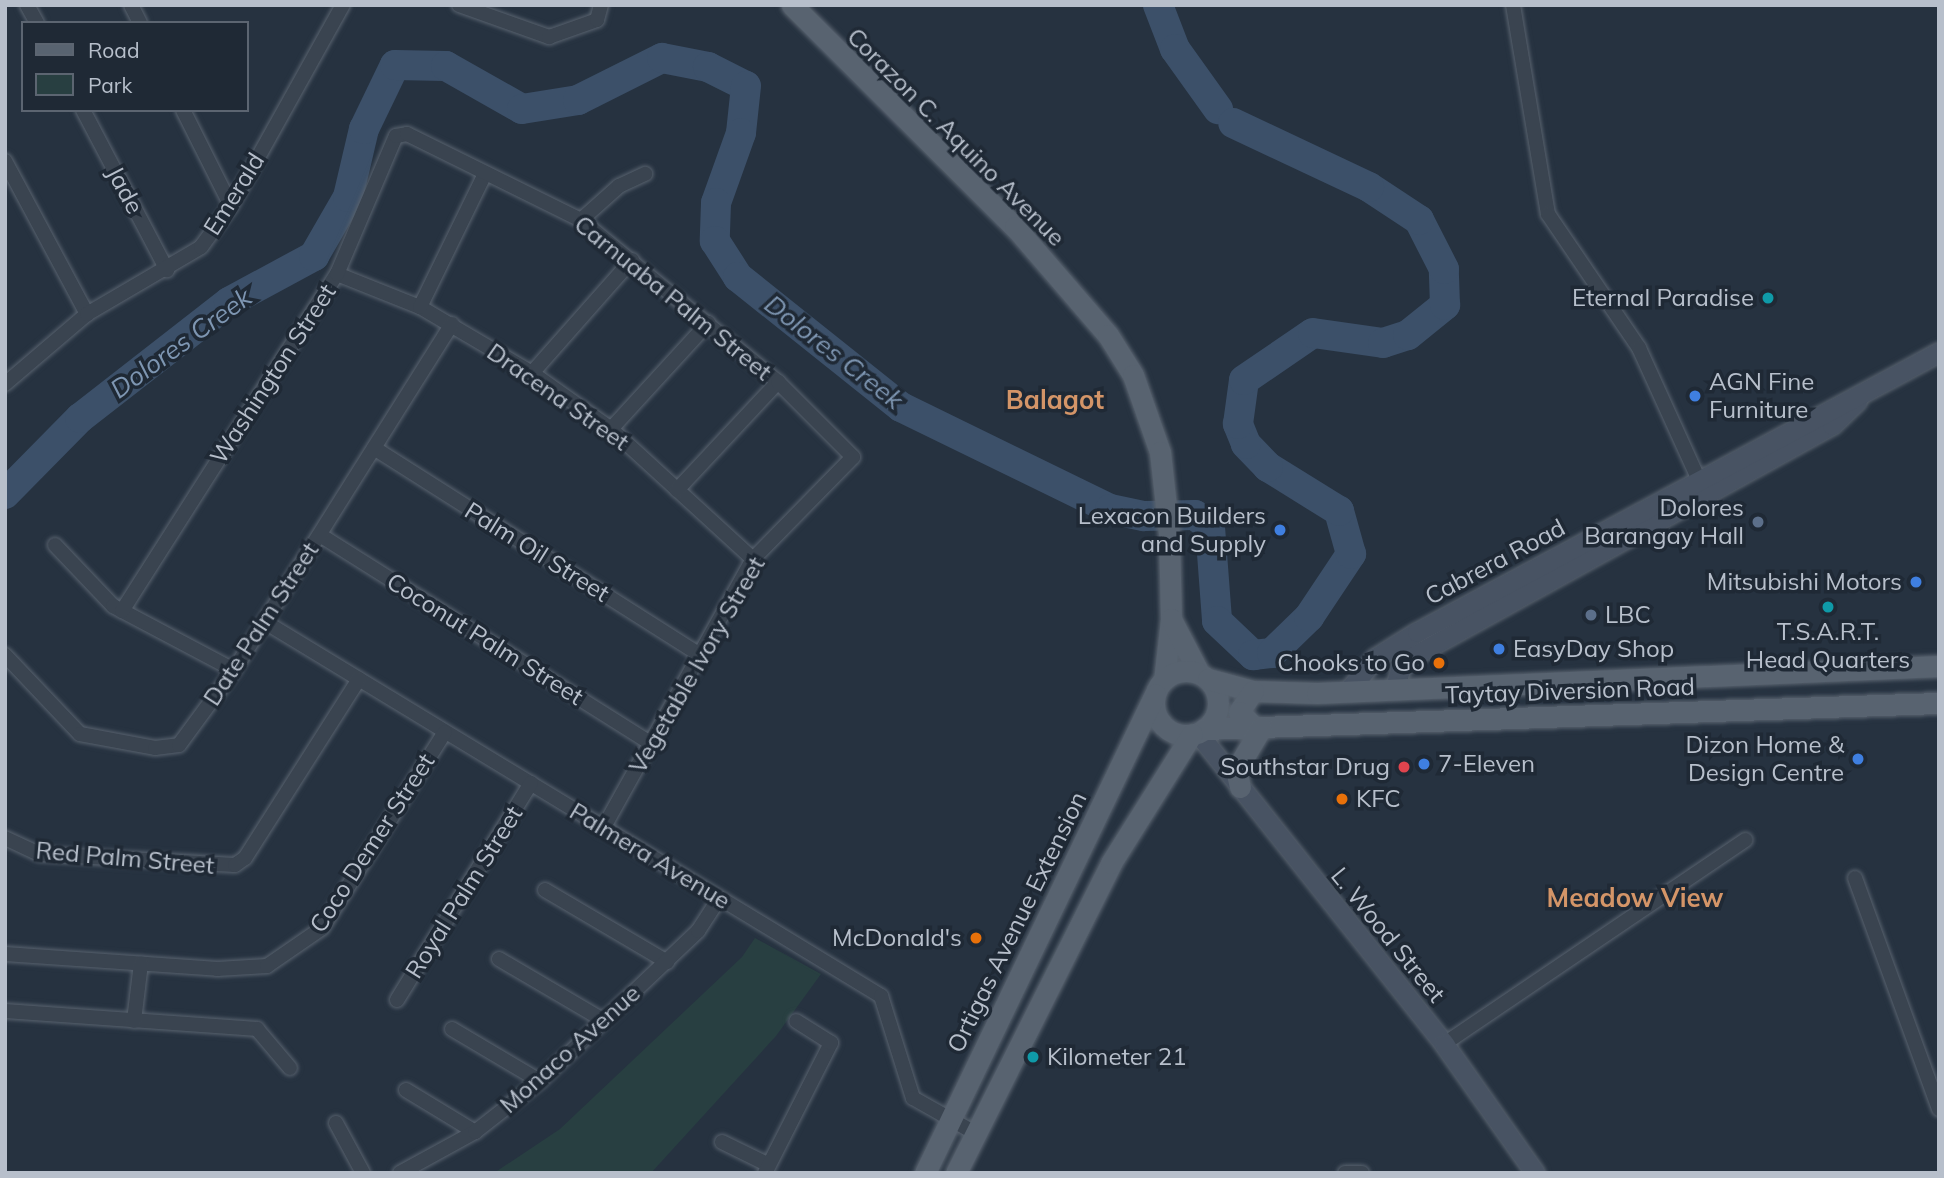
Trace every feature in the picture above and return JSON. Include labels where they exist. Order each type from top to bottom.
[{"type":"main road","name":"Corazon C. Aquino Avenue","points":[[792,5],[1015,227],[1108,335],[1146,408],[1165,493],[1171,619],[1159,687]]},
{"type":"main road","name":"Cabrera Road","points":[[1395,689],[1400,669],[1413,656],[1702,488],[1821,410],[1863,395],[1939,352]]},
{"type":"main road","name":"Cabrera Road","points":[[1348,691],[1375,658],[1396,645],[1702,488]]},
{"type":"main road","name":"Corazon C. Aquino Avenue","points":[[1171,619],[1203,676]]},
{"type":"main road","name":"Taytay Diversion Road","points":[[1203,676],[1253,691],[1348,691],[1939,666]]},
{"type":"main road","points":[[956,1173],[1111,863],[1197,732],[1218,699],[1203,676],[1180,671],[1159,687],[1163,724],[1197,732]]},
{"type":"main road","name":"Ortigas Avenue Extension","points":[[925,1173],[1159,687]]},
{"type":"main road","points":[[1240,787],[1236,770],[1258,728],[1239,712],[1253,691]]},
{"type":"main road","name":"Taytay Diversion Road","points":[[1197,732],[1939,703]]},
{"type":"main road","name":"L. Wood Street","points":[[1197,732],[1444,1044],[1535,1173]]},
{"type":"street","points":[[27,5],[36,21]]},
{"type":"street","points":[[131,5],[139,21]]},
{"type":"street","name":"Emerald","points":[[5,384],[87,314],[167,270],[201,247],[231,206],[343,5]]},
{"type":"street","points":[[459,5],[550,37],[597,20],[601,5]]},
{"type":"street","points":[[1513,5],[1548,214],[1639,348],[1702,488]]},
{"type":"street","name":"Jade","points":[[84,112],[167,270]]},
{"type":"street","points":[[184,112],[231,206]]},
{"type":"street","name":"Carnuaba Palm Street","points":[[407,134],[581,220],[778,382],[849,448]]},
{"type":"street","name":"Washington Street","points":[[122,611],[337,274],[396,136],[407,134]]},
{"type":"street","points":[[5,161],[87,314]]},
{"type":"street","points":[[420,307],[485,174]]},
{"type":"street","points":[[581,220],[620,186],[645,174]]},
{"type":"street","points":[[532,373],[632,260]]},
{"type":"street","name":"Dracena Street","points":[[337,274],[420,307],[453,324],[532,373],[611,429],[753,559]]},
{"type":"street","points":[[611,429],[708,323]]},
{"type":"street","name":"Date Palm Street","points":[[5,655],[68,727],[155,748],[178,745],[234,670],[453,324]]},
{"type":"street","points":[[677,490],[778,382]]},
{"type":"street","name":"Palm Oil Street","points":[[374,448],[700,655]]},
{"type":"street","name":"Vegetable Ivory Street","points":[[603,829],[753,559],[851,465],[849,448]]},
{"type":"street","name":"Coconut Palm Street","points":[[320,535],[650,743]]},
{"type":"street","points":[[55,545],[122,611],[234,670]]},
{"type":"street","name":"Palmera Avenue","points":[[265,622],[881,996],[913,1098],[975,1133]]},
{"type":"street","name":"Red Palm Street","points":[[5,838],[39,854],[235,865],[246,858],[359,679]]},
{"type":"street","name":"Coco Demer Street","points":[[5,954],[141,963],[267,966],[296,950],[322,928],[445,732]]},
{"type":"street","name":"Royal Palm Street","points":[[397,1000],[531,783]]},
{"type":"street","points":[[1444,1044],[1745,840]]},
{"type":"street","points":[[1855,878],[1939,1109]]},
{"type":"street","points":[[545,890],[667,962]]},
{"type":"street","name":"Monaco Avenue","points":[[400,1173],[475,1132],[540,1081],[667,962],[719,899]]},
{"type":"street","points":[[499,959],[603,1020]]},
{"type":"street","points":[[134,1020],[141,963]]},
{"type":"street","points":[[5,1011],[262,1031],[290,1068]]},
{"type":"street","points":[[722,1142],[767,1169],[829,1037],[796,1021]]},
{"type":"street","points":[[452,1029],[540,1081]]},
{"type":"street","points":[[406,1090],[475,1132]]},
{"type":"street","points":[[336,1123],[363,1173]]},
{"type":"street","points":[[1345,1173],[1362,1173]]},
{"type":"green space","points":[[755,938],[821,974],[776,1036],[651,1173],[494,1173],[560,1129],[742,957]]},
{"type":"waterway","name":"Dolores Creek","points":[[1158,5],[1175,49],[1218,109]]},
{"type":"waterway","name":"Dolores Creek","points":[[5,494],[80,418],[229,302],[314,256],[348,197],[364,129],[395,65],[446,66],[522,109],[578,100],[662,58],[708,67],[746,86],[741,133],[716,203],[715,241],[738,277],[901,407],[1110,509],[1144,516],[1195,515],[1210,527],[1217,621],[1253,655],[1272,653],[1309,617],[1351,554],[1339,511],[1268,467],[1246,444],[1238,424],[1244,380],[1313,333],[1383,343],[1408,335],[1445,305],[1444,269],[1419,220],[1369,187],[1233,123]]},
{"type":"place","name":"Eternal Paradise","points":[[1768,298]]},
{"type":"place","name":"AGN Fine Furniture","points":[[1695,396]]},
{"type":"place","name":"Dolores Barangay Hall","points":[[1758,522]]},
{"type":"place","name":"Lexacon Builders and Supply","points":[[1280,530]]},
{"type":"place","name":"Mitsubishi Motors","points":[[1916,582]]},
{"type":"place","name":"T.S.A.R.T. Head Quarters","points":[[1828,607]]},
{"type":"place","name":"LBC","points":[[1591,615]]},
{"type":"place","name":"EasyDay Shop","points":[[1499,649]]},
{"type":"place","name":"Chooks to Go","points":[[1439,663]]},
{"type":"place","name":"Dizon Home & Design Centre","points":[[1858,759]]},
{"type":"place","name":"7-Eleven","points":[[1424,764]]},
{"type":"place","name":"Southstar Drug","points":[[1404,767]]},
{"type":"place","name":"KFC","points":[[1342,799]]},
{"type":"place","name":"McDonald's","points":[[976,938]]},
{"type":"place","name":"Kilometer 21","points":[[1033,1057]]},
{"type":"district","name":"Balagot","points":[[1055,400]]},
{"type":"district","name":"Meadow View","points":[[1635,898]]}]
